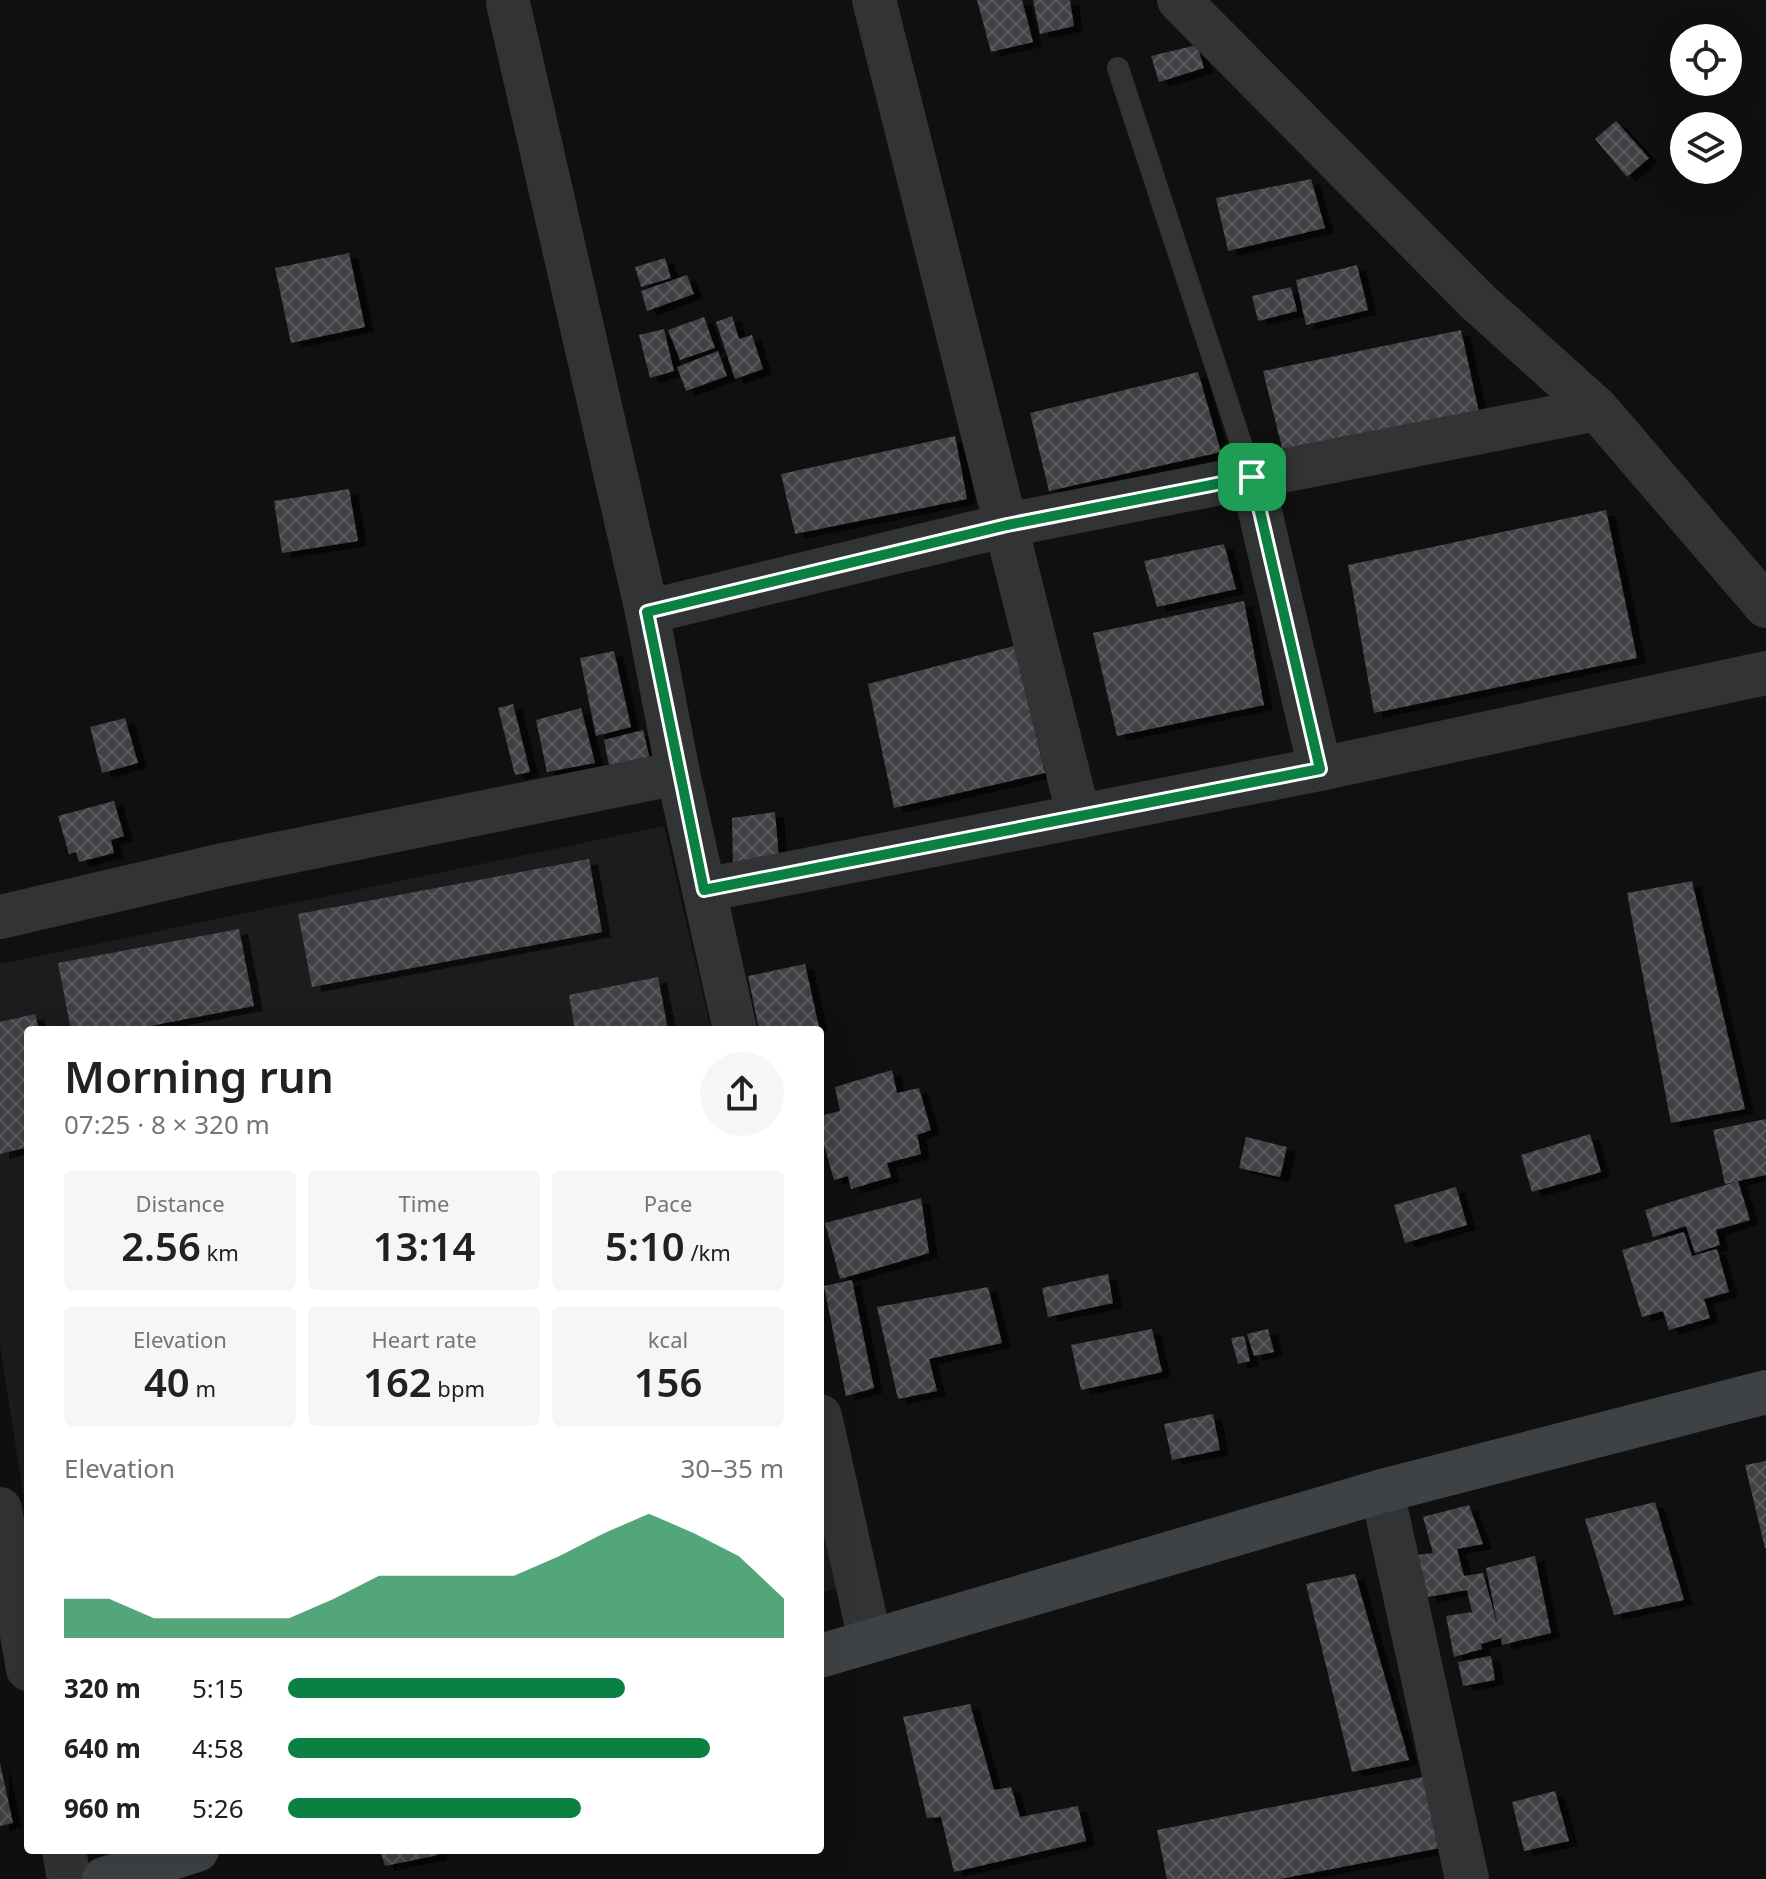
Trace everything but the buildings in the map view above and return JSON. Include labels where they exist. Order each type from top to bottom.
[{"type":"main road","points":[[824,1655],[1382,1491],[1766,1392]]},
{"type":"main road","points":[[104,1879],[184,1854]]},
{"type":"street","points":[[874,0],[1079,817]]},
{"type":"street","points":[[1179,0],[1478,302],[1597,409],[1766,606]]},
{"type":"street","points":[[508,3],[647,612],[678,773],[734,1026]]},
{"type":"street","points":[[647,612],[1007,525],[1597,409]]},
{"type":"street","points":[[1252,477],[1320,769]]},
{"type":"street","points":[[704,890],[1320,769],[1766,673]]},
{"type":"street","points":[[0,917],[223,865],[678,773]]},
{"type":"street","points":[[824,1434],[870,1640]]},
{"type":"street","points":[[1382,1491],[1467,1879]]},
{"type":"street","points":[[0,1509],[6,1588],[24,1654]]},
{"type":"street","points":[[65,1854],[69,1879]]},
{"type":"lane","points":[[1118,68],[1252,477]]},
{"type":"shaded area","points":[[664,826],[710,1026],[24,1026],[24,1499],[0,1345],[0,964]]},
{"type":"shaded area","points":[[824,1531],[837,1588],[824,1592]]},
{"type":"route","points":[[1252,477],[1320,769],[704,890],[647,612],[1007,525],[1252,477]]}]
